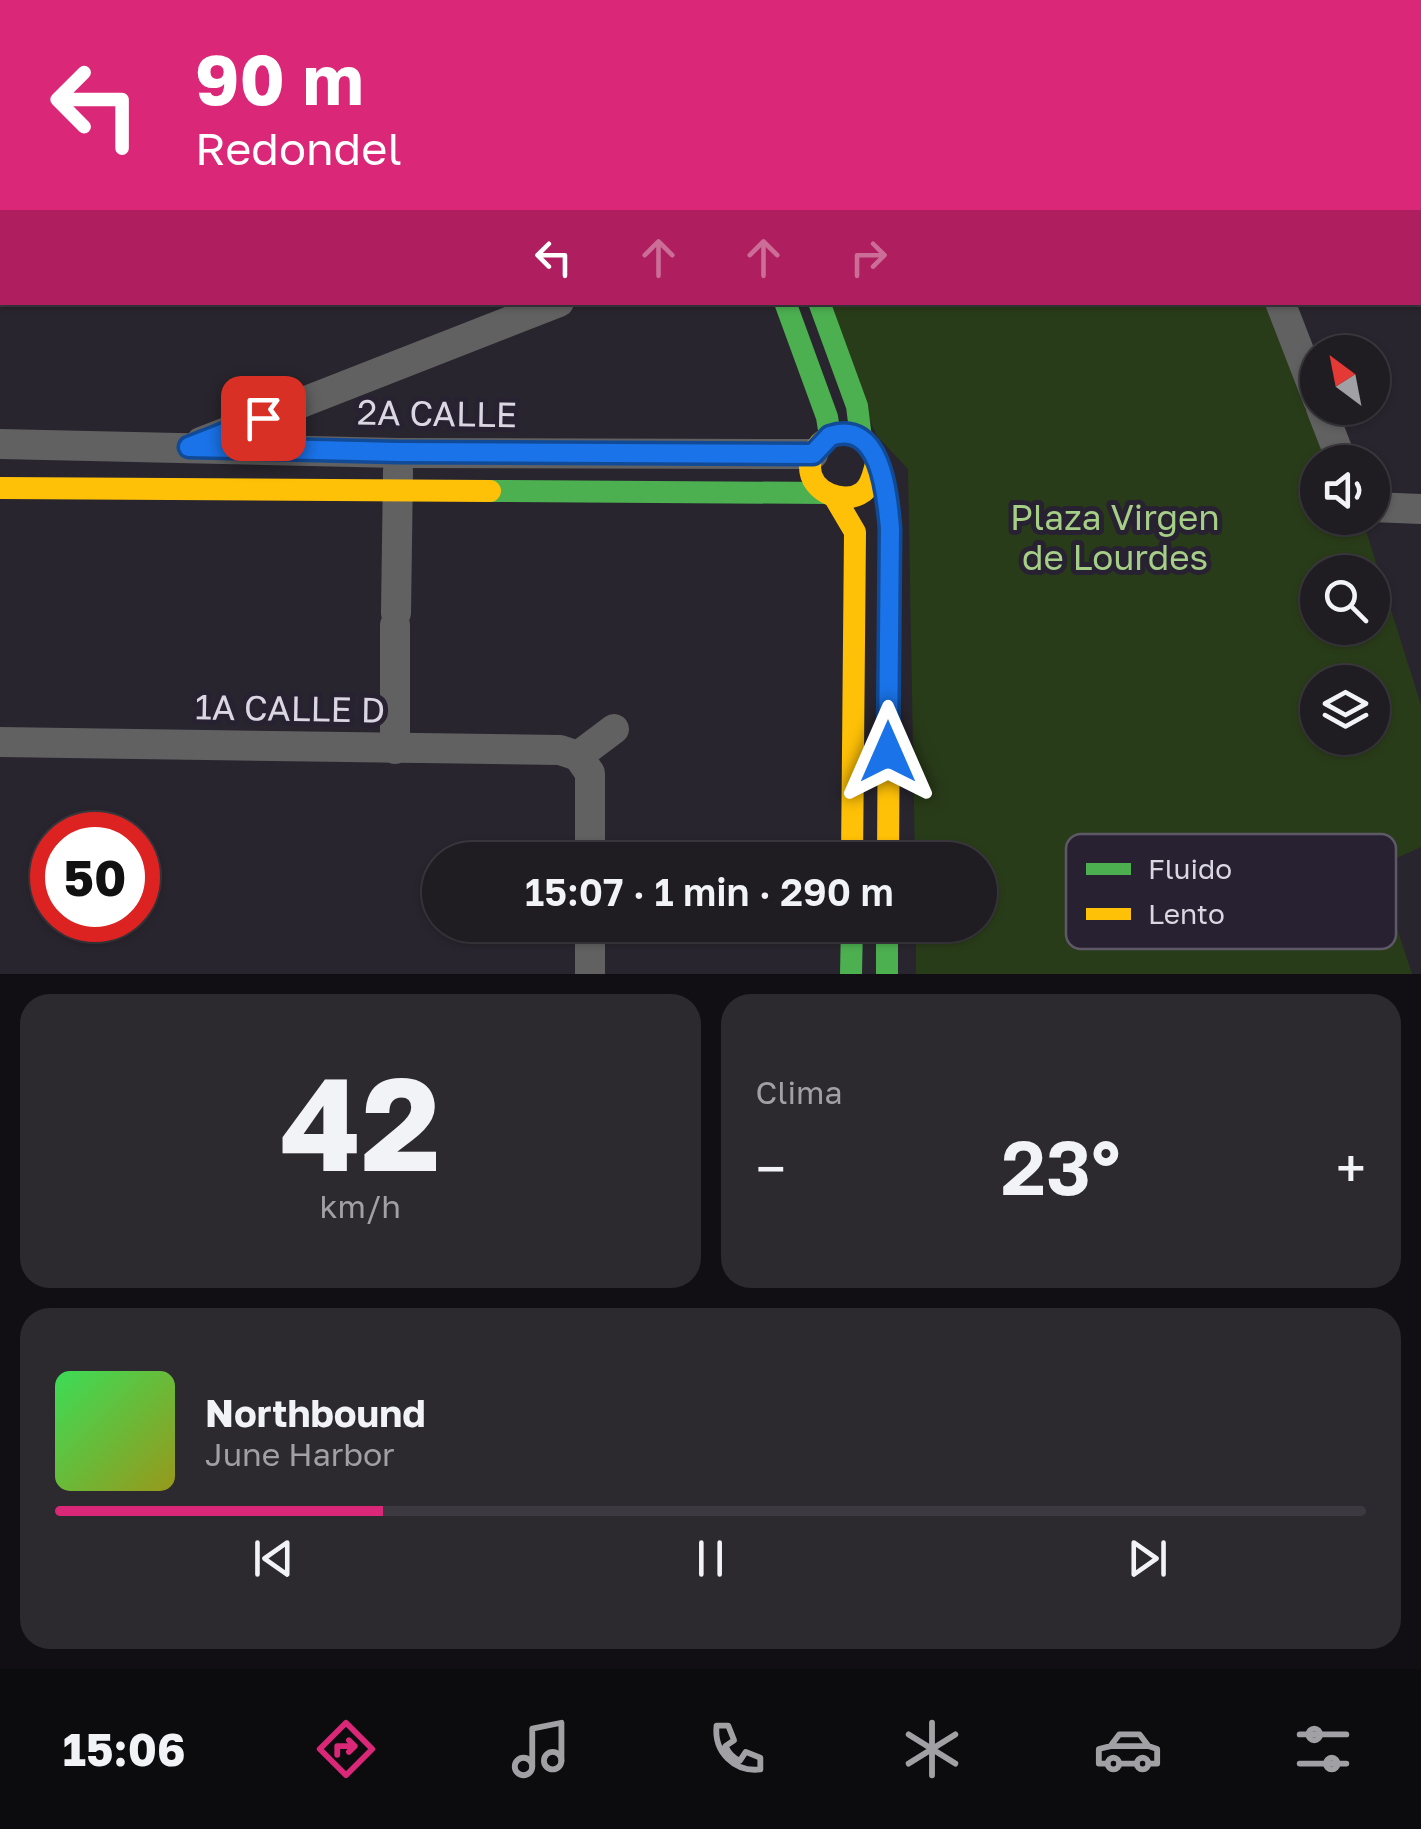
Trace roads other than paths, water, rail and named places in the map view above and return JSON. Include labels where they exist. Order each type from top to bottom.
[{"type":"main road","points":[[786,305],[827,416],[812,476],[856,532],[852,842]]},
{"type":"main road","points":[[820,305],[857,406],[861,438]]},
{"type":"main road","points":[[822,445],[846,433],[861,438],[869,445],[887,493],[888,842]]},
{"type":"main road","points":[[0,488],[716,494],[845,499],[864,492],[876,474],[876,464]]},
{"type":"main road","points":[[851,974],[852,942]]},
{"type":"main road","points":[[887,942],[887,974]]},
{"type":"street","points":[[189,447],[551,305]]},
{"type":"street","points":[[1281,305],[1300,354]]},
{"type":"street","name":"2A CALLE","points":[[0,444],[714,453],[822,445]]},
{"type":"street","points":[[395,749],[398,452]]},
{"type":"street","points":[[714,453],[716,494]]},
{"type":"street","points":[[1390,508],[1421,509]]},
{"type":"street","points":[[590,842],[590,773],[578,756],[614,728]]},
{"type":"street","name":"1A CALLE D","points":[[0,742],[560,750],[578,756]]},
{"type":"street","points":[[590,942],[590,974]]},
{"type":"park label","name":"Plaza Virgen de Lourdes","points":[[1115,538]]}]
